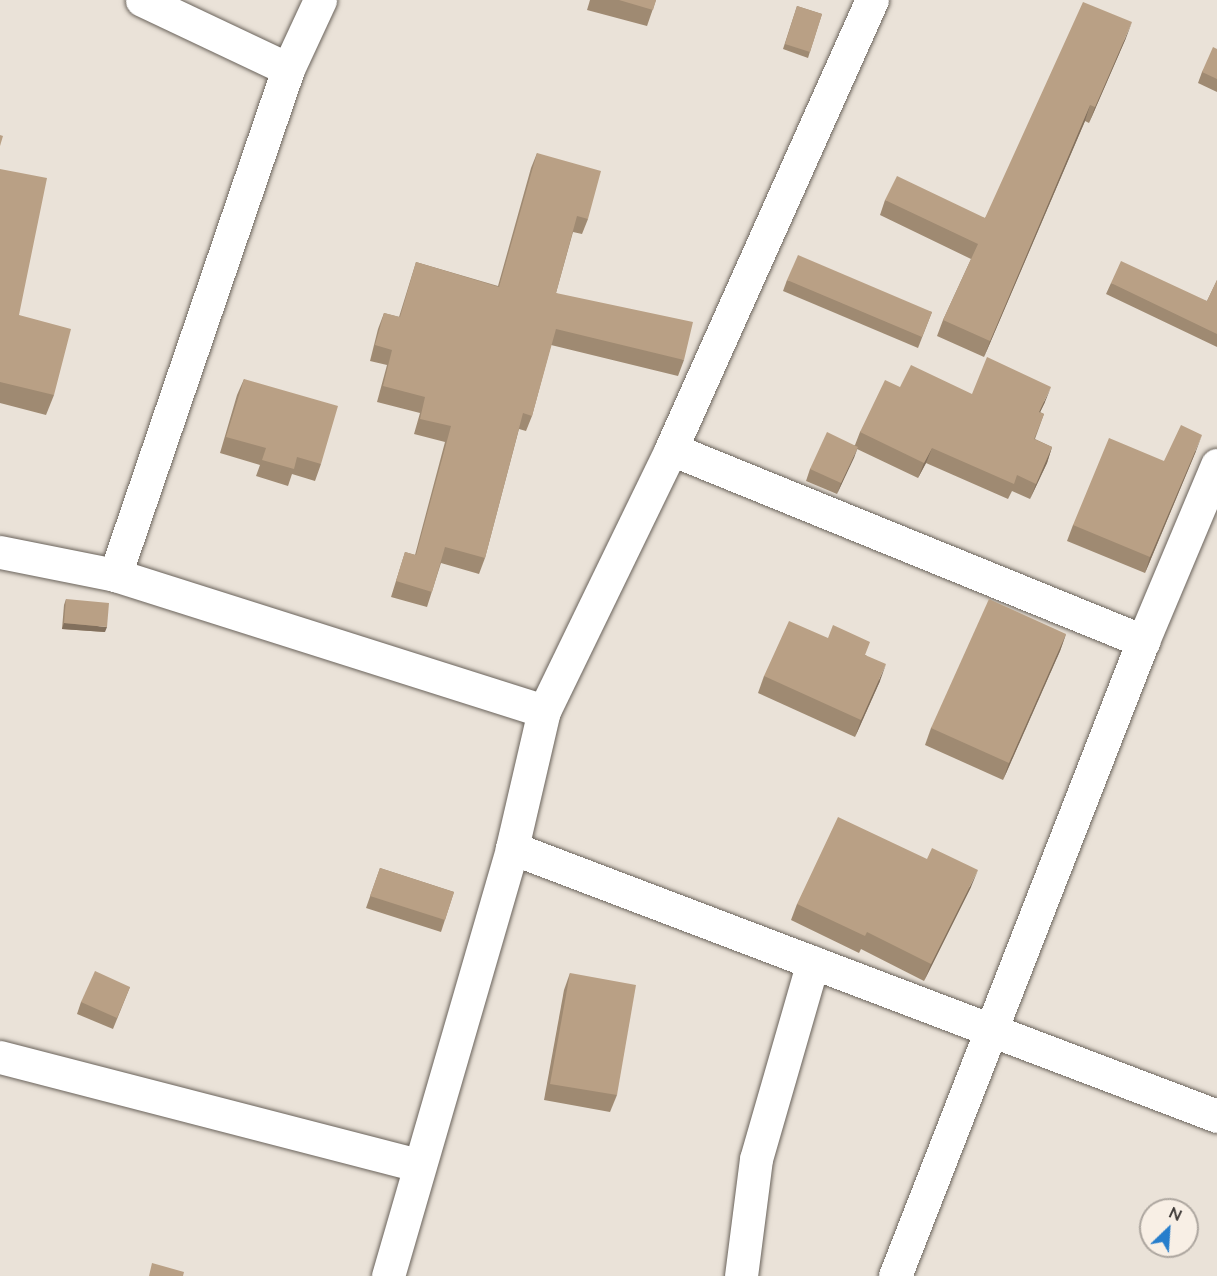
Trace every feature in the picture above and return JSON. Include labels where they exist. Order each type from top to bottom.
[{"type":"street","points":[[142,0],[288,69]]},
{"type":"street","points":[[115,575],[288,69],[320,0]]},
{"type":"street","points":[[388,1276],[417,1165],[512,848],[544,711],[671,449],[872,0]]},
{"type":"street","points":[[671,449],[1143,641]]},
{"type":"street","points":[[895,1276],[1143,641],[1217,465]]},
{"type":"street","points":[[0,552],[115,575],[544,711]]},
{"type":"street","points":[[512,848],[1217,1116]]},
{"type":"street","points":[[741,1276],[756,1159],[813,962]]},
{"type":"street","points":[[0,1057],[417,1165]]},
{"type":"building","points":[[619,0],[656,0],[653,10]]},
{"type":"building","points":[[1083,2],[1132,22],[1095,107],[1090,105],[990,341],[943,320],[978,244],[885,200],[897,176],[985,218]]},
{"type":"building","points":[[797,6],[822,14],[810,52],[785,44]]},
{"type":"building","points":[[1213,47],[1217,49],[1217,79],[1202,72]]},
{"type":"building","points":[[537,153],[601,171],[588,219],[577,216],[556,293],[693,322],[684,360],[556,329],[532,416],[523,413],[485,558],[445,547],[432,592],[396,581],[405,552],[416,555],[451,426],[420,419],[425,397],[383,386],[392,350],[375,345],[384,313],[400,317],[416,262],[499,287]]},
{"type":"building","points":[[0,169],[47,178],[19,315],[71,329],[54,395],[0,382]]},
{"type":"building","points":[[798,255],[932,312],[922,337],[787,280]]},
{"type":"building","points":[[1121,261],[1207,301],[1217,280],[1217,334],[1111,283]]},
{"type":"building","points":[[987,357],[1051,387],[1039,412],[1044,414],[1034,439],[1052,447],[1036,484],[1017,475],[1014,484],[932,448],[924,463],[860,432],[885,380],[900,387],[911,365],[972,394]]},
{"type":"building","points":[[244,379],[338,406],[321,464],[297,457],[294,469],[262,460],[266,448],[226,437]]},
{"type":"building","points":[[1181,425],[1202,435],[1150,557],[1073,525],[1109,438],[1164,461]]},
{"type":"building","points":[[827,432],[858,447],[841,483],[810,469]]},
{"type":"building","points":[[66,599],[109,603],[107,627],[64,623]]},
{"type":"building","points":[[989,599],[1066,634],[1009,763],[931,728]]},
{"type":"building","points":[[789,621],[828,638],[833,625],[870,642],[865,655],[886,664],[861,720],[764,676]]},
{"type":"building","points":[[838,817],[927,859],[932,848],[978,870],[931,964],[867,932],[865,936],[797,904]]},
{"type":"building","points":[[380,868],[454,892],[445,920],[370,896]]},
{"type":"building","points":[[95,971],[130,987],[117,1018],[81,1002]]},
{"type":"building","points":[[570,973],[636,985],[617,1095],[550,1084]]},
{"type":"building","points":[[152,1263],[184,1272],[183,1276],[149,1276]]}]
